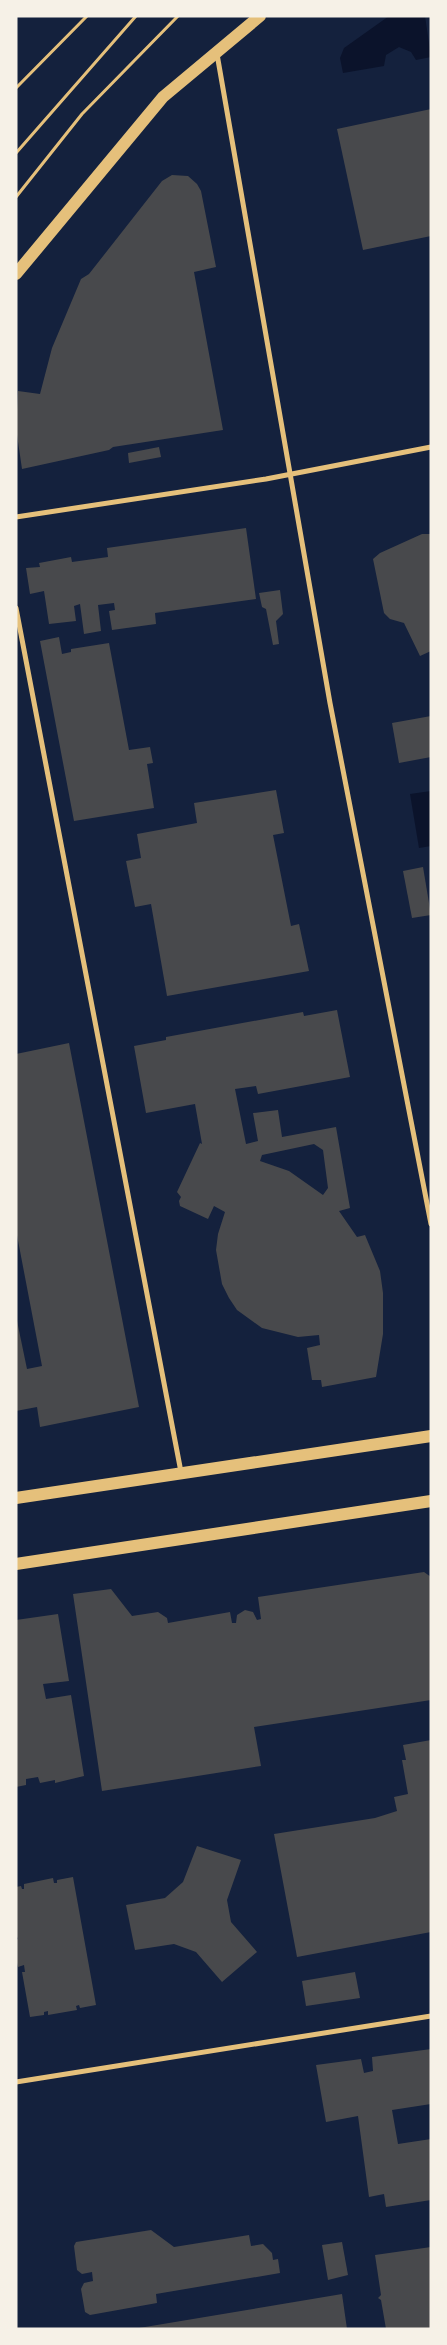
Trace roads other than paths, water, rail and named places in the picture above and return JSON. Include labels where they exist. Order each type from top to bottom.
[{"type":"main road","points":[[16,274],[163,97],[260,16]]},
{"type":"main road","points":[[16,1498],[431,1436]]},
{"type":"main road","points":[[16,1564],[431,1501]]},
{"type":"street","points":[[217,52],[292,475],[330,703],[431,1224]]},
{"type":"street","points":[[16,517],[292,475],[431,447]]},
{"type":"street","points":[[16,608],[182,1472]]},
{"type":"street","points":[[16,2082],[431,2016]]},
{"type":"water","points":[[389,16],[425,16],[431,57],[416,60],[411,52],[399,47],[386,55],[384,66],[343,73],[340,58],[344,48]]},
{"type":"water","points":[[431,791],[431,846],[419,848],[410,794]]}]
